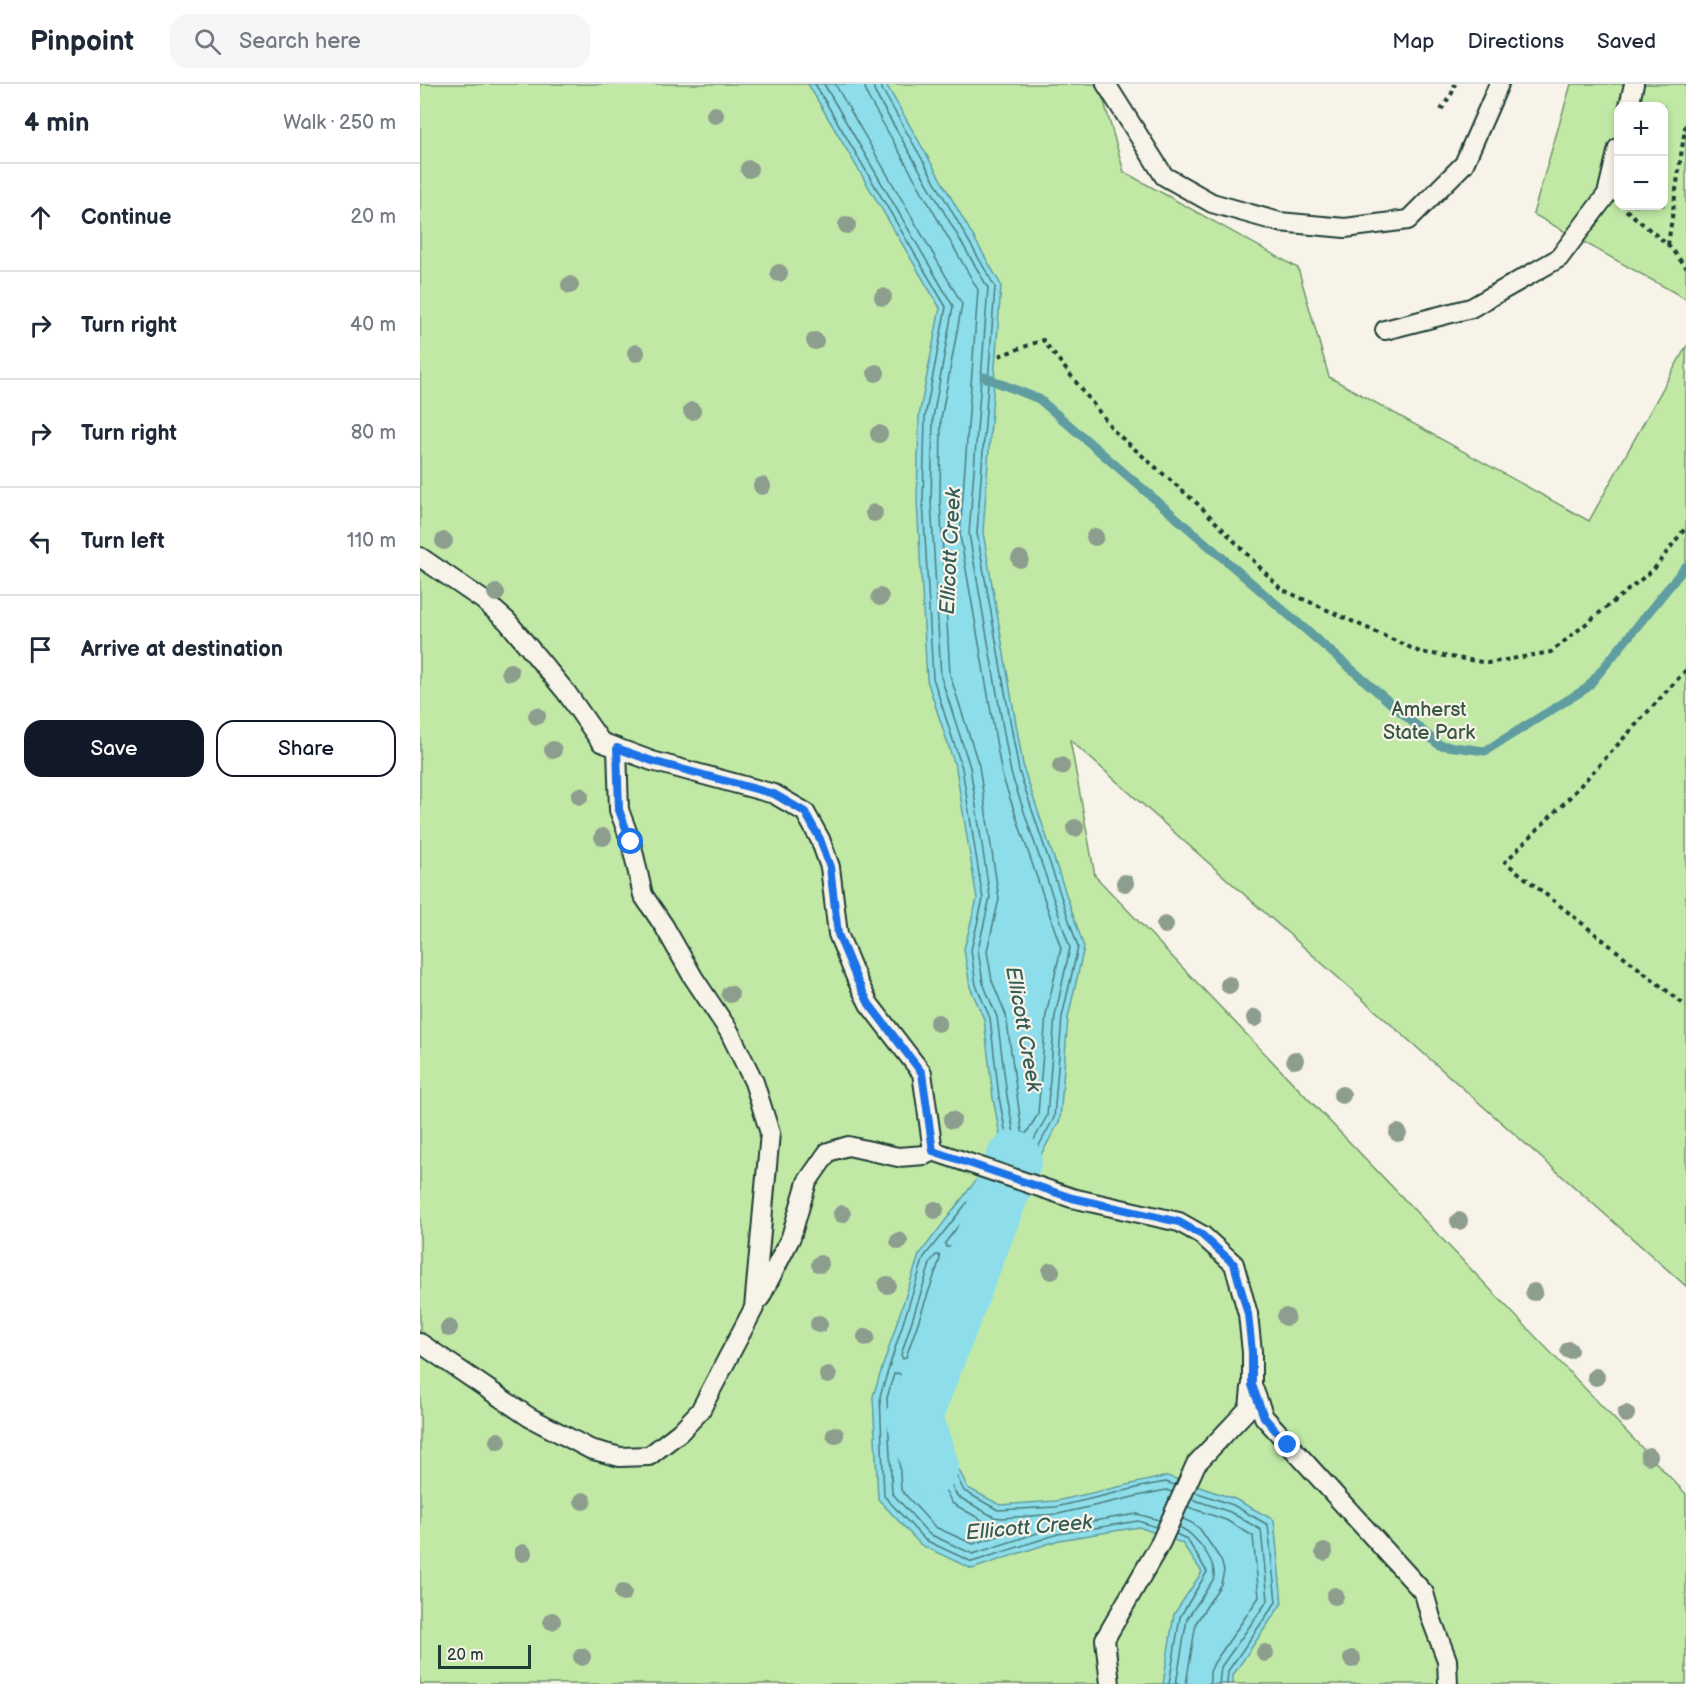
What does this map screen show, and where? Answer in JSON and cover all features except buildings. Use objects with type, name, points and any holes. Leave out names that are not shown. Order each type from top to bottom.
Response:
[{"type":"lane","points":[[1106,84],[1164,176],[1212,203],[1280,222],[1345,228],[1408,220],[1464,164],[1499,84]]},
{"type":"lane","points":[[1630,102],[1634,84]]},
{"type":"lane","points":[[1385,330],[1471,308],[1559,258],[1607,194],[1616,156]]},
{"type":"lane","points":[[420,557],[483,600],[507,621],[566,692],[601,742],[652,761],[774,794],[805,812],[820,839],[830,867],[838,934],[857,980],[869,1004],[922,1073],[933,1151]]},
{"type":"lane","points":[[617,748],[619,810],[631,842],[643,895],[693,977],[729,1030],[754,1082],[770,1133],[754,1308]]},
{"type":"lane","points":[[420,1343],[529,1417],[590,1449],[620,1457],[649,1456],[680,1432],[700,1411],[791,1237],[807,1182],[828,1152],[848,1146],[898,1156],[925,1155],[933,1151],[1072,1198],[1179,1222],[1202,1235],[1234,1264],[1248,1314],[1252,1352],[1249,1408],[1196,1464],[1161,1542],[1106,1639],[1110,1684]]},
{"type":"lane","points":[[1252,1385],[1264,1417],[1424,1593],[1447,1660],[1448,1684]]},
{"type":"path","points":[[1441,110],[1455,84]]},
{"type":"path","points":[[1668,245],[1686,121]]},
{"type":"path","points":[[1626,210],[1668,245],[1686,267]]},
{"type":"path","points":[[999,356],[1043,340],[1115,432],[1200,506],[1281,589],[1420,652],[1488,663],[1551,651],[1654,569],[1686,527]]},
{"type":"path","points":[[1686,670],[1569,798],[1505,862],[1686,1006]]},
{"type":"green space","name":"Amherst State Park","points":[[420,84],[1099,84],[1124,172],[1298,268],[1329,377],[1589,521],[1686,347],[1686,1286],[1070,740],[1095,876],[1686,1494],[1686,1684],[420,1684]]},
{"type":"green space","points":[[1571,84],[1686,84],[1686,299],[1533,214]]},
{"type":"water","points":[[808,84],[886,84],[1001,285],[983,532],[1024,770],[1084,947],[1068,1018],[1060,1120],[1014,1204],[953,1262],[913,1378],[968,1488],[1000,1505],[1056,1501],[1167,1476],[1235,1499],[1274,1520],[1282,1603],[1233,1675],[1233,1684],[1163,1684],[1174,1614],[1202,1572],[1182,1543],[1139,1527],[1059,1540],[972,1569],[921,1545],[878,1499],[873,1396],[919,1255],[1002,1146],[993,1098],[984,1019],[970,987],[964,949],[977,899],[956,769],[927,680],[917,501],[919,416],[940,308]]},
{"type":"waterway","points":[[984,377],[1039,399],[1439,745],[1485,751],[1587,688],[1686,566]]},
{"type":"waterway","name":"Ellicott Creek","points":[[931,1467],[914,1417],[1014,1159]]},
{"type":"route","points":[[631,842],[619,810],[617,748],[652,761],[774,794],[805,812],[820,839],[830,867],[838,934],[857,980],[869,1004],[922,1073],[933,1151],[1072,1198],[1179,1222],[1202,1235],[1234,1264],[1248,1314],[1252,1352],[1252,1385],[1264,1417],[1288,1445]]}]
